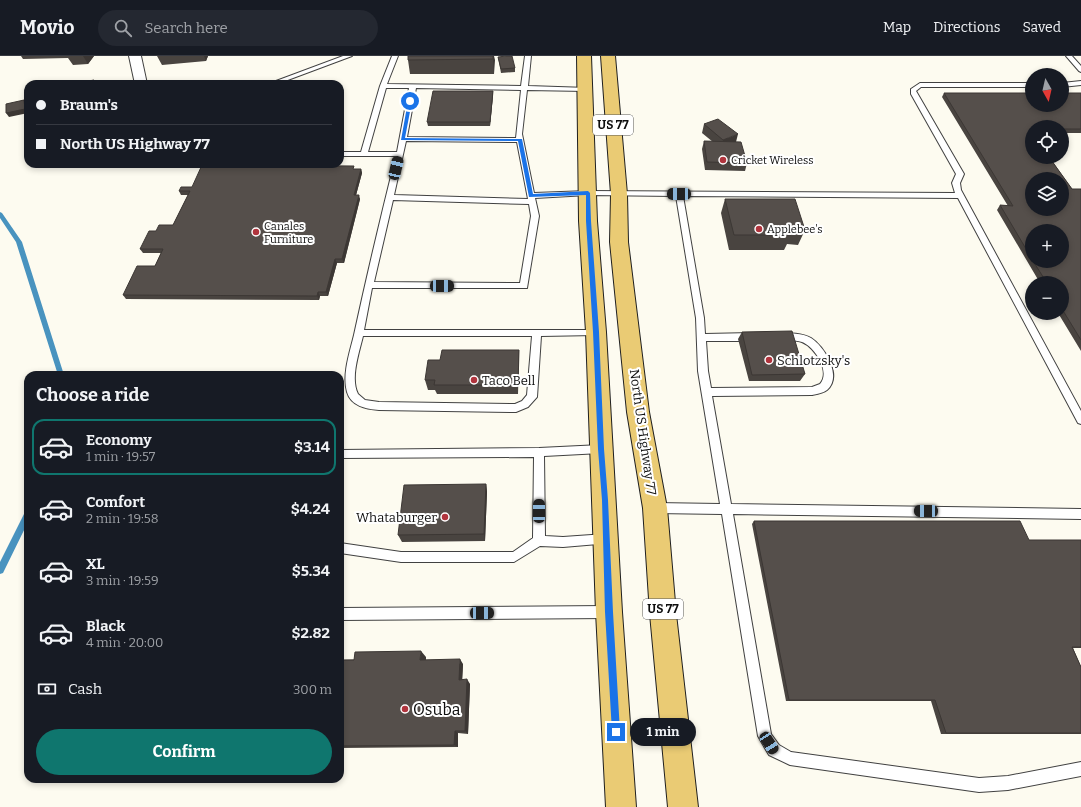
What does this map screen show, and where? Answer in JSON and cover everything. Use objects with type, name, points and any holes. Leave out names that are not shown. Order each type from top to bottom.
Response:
[{"type":"main road","name":"US 77","points":[[584,56],[588,221],[596,332],[609,612],[621,807]]},
{"type":"main road","name":"North US Highway 77","points":[[608,56],[618,194],[619,242],[638,412],[655,508],[663,614],[683,807]]},
{"type":"street","points":[[135,56],[140,80]]},
{"type":"lane","points":[[282,80],[348,56]]},
{"type":"lane","points":[[364,154],[382,86],[395,56]]},
{"type":"lane","points":[[368,285],[524,286],[535,216],[519,134],[528,56]]},
{"type":"lane","points":[[1069,56],[1081,70]]},
{"type":"lane","points":[[1069,84],[1081,83]]},
{"type":"lane","points":[[1025,85],[920,85],[913,90],[960,174],[956,184],[960,196],[1081,420]]},
{"type":"lane","points":[[382,86],[586,89]]},
{"type":"lane","points":[[413,87],[400,154],[368,285],[350,386],[354,397],[364,404],[379,406],[516,408],[525,404],[532,398],[537,333]]},
{"type":"lane","points":[[402,139],[520,140]]},
{"type":"lane","points":[[344,154],[400,154]]},
{"type":"lane","points":[[390,197],[532,199],[588,193],[960,196]]},
{"type":"lane","points":[[679,194],[700,318],[703,371],[764,736],[774,750],[790,758],[979,785],[1008,783],[1081,769]]},
{"type":"lane","points":[[359,333],[596,332]]},
{"type":"lane","points":[[701,338],[799,337],[814,346],[822,354],[828,375],[826,384],[822,388],[812,391],[707,392]]},
{"type":"lane","points":[[344,454],[539,452],[601,449]]},
{"type":"lane","points":[[539,452],[539,541]]},
{"type":"lane","points":[[655,508],[1081,514]]},
{"type":"lane","points":[[344,549],[401,557],[514,557],[539,541],[563,542],[606,539]]},
{"type":"lane","points":[[344,614],[609,612]]},
{"type":"building","points":[[408,56],[493,56],[493,59],[408,60]]},
{"type":"building","points":[[512,56],[515,68],[501,69],[498,57]]},
{"type":"building","points":[[433,91],[493,91],[490,122],[427,122]]},
{"type":"building","points":[[944,93],[1025,93],[1025,112],[1069,112],[1069,93],[1081,93],[1081,129],[1069,129],[1069,120],[1025,120],[1025,164],[1054,164],[1060,172],[1025,172],[1025,216],[1069,216],[1069,185],[1072,189],[1081,189],[1081,340],[1069,320],[1069,276],[1043,276],[1037,268],[1069,268],[1069,224],[1025,224],[1025,247],[1000,205],[1013,206]]},
{"type":"building","points":[[24,100],[24,109],[6,113],[6,104]]},
{"type":"building","points":[[718,119],[738,134],[723,140],[704,124]]},
{"type":"building","points":[[704,141],[741,142],[747,163],[707,162]]},
{"type":"building","name":"Canales Furniture","points":[[344,166],[354,166],[353,169],[361,169],[354,195],[359,195],[342,259],[335,259],[326,292],[318,292],[317,296],[123,295],[137,266],[155,266],[163,249],[140,249],[149,231],[156,231],[159,225],[173,225],[190,191],[179,191],[181,187],[192,187],[201,168],[344,168]]},
{"type":"building","points":[[725,199],[795,199],[805,230],[789,230],[791,235],[734,235]]},
{"type":"building","name":"Schlotzsky's","points":[[792,331],[805,374],[752,375],[742,332]]},
{"type":"building","name":"Taco Bell","points":[[442,350],[519,350],[518,385],[434,385],[435,380],[425,380],[428,360],[440,360]]},
{"type":"building","name":"Whataburger","points":[[486,484],[484,534],[398,535],[404,485]]},
{"type":"building","points":[[754,521],[1020,521],[1029,540],[1081,540],[1081,647],[1072,647],[1081,667],[1081,733],[946,733],[935,700],[789,700]]},
{"type":"building","name":"Osuba","points":[[421,651],[420,660],[460,659],[459,680],[467,679],[465,731],[455,731],[454,745],[344,746],[344,660],[354,660],[355,652]]},
{"type":"waterway","points":[[0,214],[19,242],[60,371]]},
{"type":"waterway","points":[[0,570],[24,522]]},
{"type":"place","name":"Cricket Wireless","points":[[723,160]]},
{"type":"place","name":"Applebee's","points":[[759,229]]},
{"type":"place","name":"Canales Furniture","points":[[256,232]]},
{"type":"place","name":"Schlotzsky's","points":[[769,360]]},
{"type":"place","name":"Taco Bell","points":[[474,380]]},
{"type":"place","name":"Whataburger","points":[[445,517]]},
{"type":"place","name":"Osuba","points":[[405,709]]},
{"type":"route","points":[[410,101],[402,139],[520,140],[531,196],[588,193],[588,221],[596,332],[616,732]]}]
